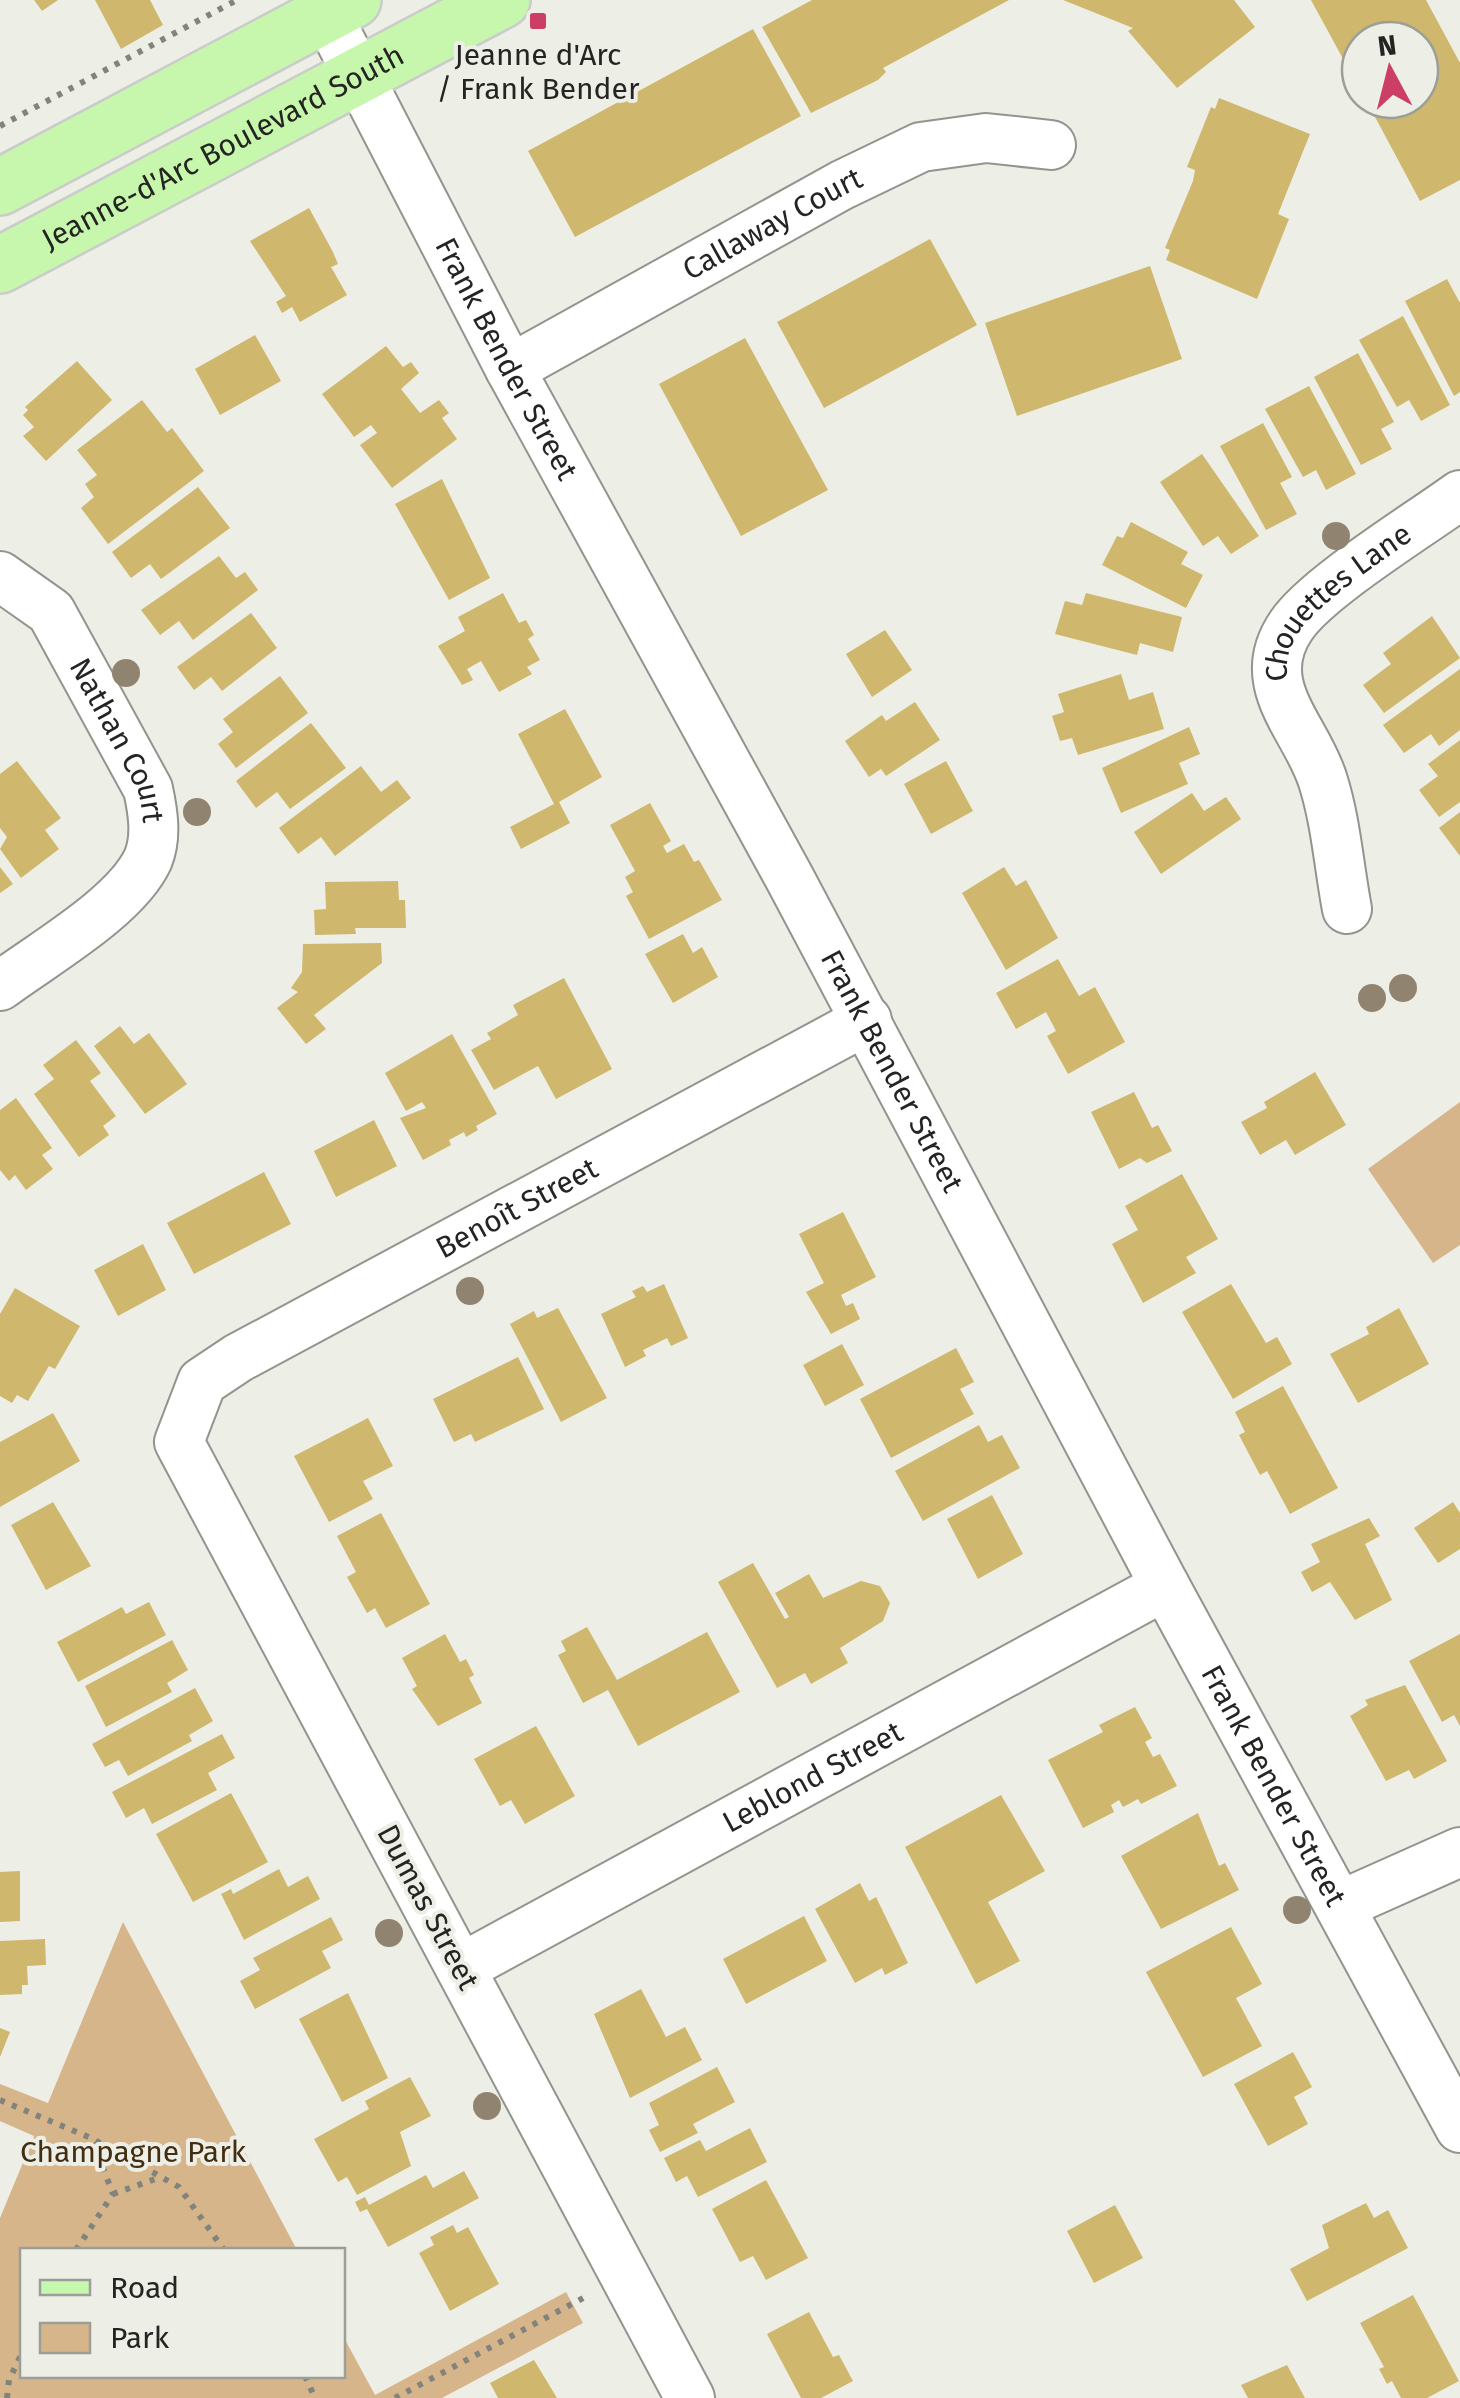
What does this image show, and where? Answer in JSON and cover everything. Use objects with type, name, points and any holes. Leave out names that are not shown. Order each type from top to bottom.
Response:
[{"type":"main road","name":"Jeanne-d'Arc Boulevard South","points":[[0,265],[502,0]]},
{"type":"main road","points":[[0,187],[339,6]]},
{"type":"street","name":"Frank Bender Street","points":[[339,6],[359,76],[510,369],[866,1020],[1166,1586],[1460,2128]]},
{"type":"street","name":"Callaway Court","points":[[510,369],[842,184],[922,147],[986,138],[1051,145]]},
{"type":"street","name":"Chouettes Lane","points":[[1347,909],[1323,779],[1280,698],[1277,660],[1290,627],[1313,602],[1460,495]]},
{"type":"street","name":"Nathan Court","points":[[0,576],[51,612],[148,790],[154,821],[149,856],[132,887],[0,986]]},
{"type":"street","name":"Benoît Street","points":[[186,1415],[202,1382],[238,1358],[866,1020]]},
{"type":"street","name":"Dumas Street","points":[[186,1415],[179,1442],[690,2398]]},
{"type":"street","name":"Leblond Street","points":[[461,1968],[1166,1586]]},
{"type":"street","points":[[1342,1905],[1460,1852]]},
{"type":"path","points":[[0,126],[238,0]]},
{"type":"path","points":[[0,2100],[91,2138],[179,2188],[223,2248]]},
{"type":"path","points":[[91,2138],[113,2194]]},
{"type":"path","points":[[77,2248],[113,2194],[161,2178]]},
{"type":"path","points":[[395,2398],[624,2276]]},
{"type":"path","points":[[7,2398],[9,2380],[20,2358]]},
{"type":"green space","points":[[1460,1102],[1460,1245],[1433,1263],[1368,1169]]},
{"type":"green space","name":"Champagne Park","points":[[123,1922],[296,2248],[20,2248],[20,2378],[345,2378],[345,2340],[375,2395],[566,2292],[583,2323],[442,2398],[0,2398],[0,2218],[34,2136],[0,2121],[0,2084],[48,2103]]},
{"type":"building","points":[[34,0],[58,0],[42,11]]},
{"type":"building","points":[[95,0],[150,0],[163,25],[121,49]]},
{"type":"building","points":[[812,0],[1009,0],[883,68],[886,72],[878,80],[811,113],[762,27]]},
{"type":"building","points":[[1063,0],[1234,0],[1255,27],[1177,88],[1128,31],[1133,28]]},
{"type":"building","points":[[1311,0],[1426,0],[1437,20],[1340,20],[1340,53]]},
{"type":"building","points":[[1440,26],[1460,63],[1460,180],[1420,201],[1377,120],[1440,120]]},
{"type":"building","points":[[753,29],[801,116],[575,237],[528,151]]},
{"type":"building","points":[[1219,98],[1310,134],[1278,214],[1289,219],[1257,299],[1166,260],[1170,250],[1165,248],[1193,181],[1195,170],[1187,167],[1211,107],[1215,109]]},
{"type":"building","points":[[309,208],[333,252],[338,264],[331,267],[347,295],[300,322],[292,307],[282,313],[276,302],[286,296],[250,241]]},
{"type":"building","points":[[930,239],[977,325],[824,408],[777,322]]},
{"type":"building","points":[[1150,266],[1182,359],[1017,416],[985,323]]},
{"type":"building","points":[[1447,279],[1460,303],[1460,392],[1454,396],[1405,301]]},
{"type":"building","points":[[1403,316],[1450,405],[1421,421],[1409,400],[1397,407],[1359,340]]},
{"type":"building","points":[[255,335],[281,381],[220,415],[195,369]]},
{"type":"building","points":[[745,338],[828,490],[741,536],[659,384]]},
{"type":"building","points":[[386,346],[403,367],[411,362],[419,373],[401,389],[420,413],[439,400],[449,413],[442,418],[457,439],[392,488],[360,445],[377,433],[371,425],[354,437],[322,394]]},
{"type":"building","points":[[1358,353],[1394,422],[1381,429],[1392,449],[1361,465],[1314,377]]},
{"type":"building","points":[[77,361],[112,400],[46,461],[23,436],[34,427],[23,415],[28,410],[25,407]]},
{"type":"building","points":[[1309,386],[1356,474],[1326,490],[1316,470],[1303,477],[1265,409]]},
{"type":"building","points":[[142,400],[167,432],[172,428],[204,471],[108,544],[81,508],[94,497],[85,484],[97,475],[77,450]]},
{"type":"building","points":[[1263,423],[1292,477],[1280,483],[1297,514],[1266,530],[1220,446]]},
{"type":"building","points":[[1202,454],[1259,536],[1231,554],[1218,536],[1203,546],[1160,482]]},
{"type":"building","points":[[442,479],[490,578],[449,600],[395,504]]},
{"type":"building","points":[[198,487],[230,528],[161,579],[150,564],[131,578],[112,552]]},
{"type":"building","points":[[1131,522],[1188,552],[1181,564],[1203,575],[1186,608],[1102,565],[1117,536],[1123,538]]},
{"type":"building","points":[[219,556],[236,578],[245,572],[258,590],[193,640],[179,621],[160,635],[141,610]]},
{"type":"building","points":[[503,593],[519,623],[526,620],[534,635],[528,639],[540,660],[527,667],[532,674],[499,692],[481,661],[467,669],[473,680],[462,685],[438,646],[465,631],[458,617]]},
{"type":"building","points":[[1086,593],[1182,617],[1173,652],[1140,643],[1137,655],[1055,634],[1065,601],[1082,605]]},
{"type":"building","points":[[251,613],[277,648],[222,691],[211,677],[194,690],[177,667]]},
{"type":"building","points":[[1432,616],[1460,658],[1384,713],[1363,685],[1391,664],[1383,653]]},
{"type":"building","points":[[885,630],[912,670],[872,697],[846,654]]},
{"type":"building","points":[[1460,669],[1460,730],[1439,746],[1431,734],[1404,753],[1383,725]]},
{"type":"building","points":[[1121,674],[1129,700],[1153,692],[1164,729],[1078,755],[1072,738],[1060,741],[1052,716],[1064,712],[1058,694]]},
{"type":"building","points":[[280,676],[308,713],[236,768],[218,744],[233,732],[223,719]]},
{"type":"building","points":[[915,702],[940,740],[886,776],[881,769],[869,777],[845,741],[882,715],[886,721]]},
{"type":"building","points":[[565,709],[602,777],[559,802],[570,823],[521,849],[510,827],[554,804],[518,734]]},
{"type":"building","points":[[311,723],[346,768],[290,809],[277,792],[256,808],[236,781]]},
{"type":"building","points":[[1189,727],[1200,754],[1179,763],[1188,784],[1121,813],[1102,768]]},
{"type":"building","points":[[1460,740],[1460,802],[1439,817],[1419,790],[1438,776],[1428,764]]},
{"type":"building","points":[[17,761],[61,818],[45,830],[59,849],[21,878],[0,849],[7,837],[0,828],[0,774]]},
{"type":"building","points":[[946,761],[973,811],[931,834],[904,784]]},
{"type":"building","points":[[361,766],[381,792],[397,780],[411,798],[335,856],[321,837],[298,854],[279,828]]},
{"type":"building","points":[[1192,793],[1204,811],[1226,797],[1241,819],[1161,874],[1134,832]]},
{"type":"building","points":[[650,803],[671,841],[663,846],[667,853],[684,844],[694,862],[699,860],[722,900],[649,939],[626,896],[633,892],[625,877],[635,871],[610,825]]},
{"type":"building","points":[[1460,812],[1460,856],[1439,828]]},
{"type":"building","points":[[0,867],[13,884],[0,893]]},
{"type":"building","points":[[1004,867],[1016,886],[1026,880],[1058,938],[1006,970],[962,893]]},
{"type":"building","points":[[398,881],[399,900],[405,900],[406,928],[355,928],[356,934],[315,935],[314,910],[326,909],[325,882]]},
{"type":"building","points":[[683,934],[693,953],[702,947],[718,977],[673,1003],[645,954]]},
{"type":"building","points":[[381,943],[382,963],[314,1015],[326,1029],[306,1044],[277,1008],[298,992],[291,988],[302,972],[303,944]]},
{"type":"building","points":[[1058,959],[1079,996],[1095,987],[1125,1042],[1068,1074],[1047,1036],[1056,1031],[1046,1012],[1016,1029],[996,993]]},
{"type":"building","points":[[564,978],[612,1069],[556,1099],[538,1066],[494,1090],[471,1050],[491,1039],[487,1033],[518,1015],[513,1005]]},
{"type":"building","points":[[120,1026],[134,1044],[149,1033],[187,1084],[145,1114],[94,1046]]},
{"type":"building","points":[[452,1034],[497,1114],[476,1126],[478,1130],[449,1140],[451,1145],[423,1160],[400,1118],[426,1108],[422,1102],[406,1111],[385,1073]]},
{"type":"building","points":[[76,1040],[101,1073],[90,1081],[116,1116],[103,1126],[109,1135],[79,1157],[34,1094],[54,1079],[43,1065]]},
{"type":"building","points":[[1315,1072],[1346,1125],[1295,1155],[1286,1140],[1260,1155],[1241,1122],[1267,1108],[1264,1102]]},
{"type":"building","points":[[1134,1092],[1152,1128],[1158,1125],[1172,1151],[1147,1163],[1140,1158],[1119,1169],[1091,1112]]},
{"type":"building","points":[[16,1098],[52,1148],[42,1155],[53,1169],[26,1190],[15,1175],[9,1181],[0,1170],[0,1110]]},
{"type":"building","points":[[374,1120],[397,1166],[336,1197],[314,1151]]},
{"type":"building","points":[[264,1172],[291,1224],[194,1274],[167,1223]]},
{"type":"building","points":[[1182,1174],[1218,1239],[1186,1257],[1196,1273],[1143,1303],[1112,1244],[1138,1230],[1125,1206]]},
{"type":"building","points":[[843,1212],[876,1277],[841,1295],[846,1306],[853,1303],[860,1319],[831,1334],[806,1292],[824,1283],[799,1234]]},
{"type":"building","points":[[143,1244],[166,1290],[118,1316],[94,1270]]},
{"type":"building","points":[[664,1284],[688,1338],[671,1346],[667,1338],[643,1350],[646,1356],[625,1367],[601,1314],[636,1297],[632,1291],[643,1286],[647,1292]]},
{"type":"building","points":[[1231,1284],[1266,1343],[1277,1337],[1292,1364],[1233,1399],[1182,1312]]},
{"type":"building","points":[[15,1288],[80,1326],[55,1369],[49,1366],[28,1401],[17,1395],[12,1403],[0,1396],[0,1314]]},
{"type":"building","points":[[558,1308],[607,1398],[561,1422],[510,1324],[534,1311],[537,1318]]},
{"type":"building","points":[[1399,1308],[1429,1364],[1358,1403],[1330,1354],[1369,1334],[1366,1327]]},
{"type":"building","points":[[842,1344],[864,1385],[825,1406],[803,1365]]},
{"type":"building","points":[[956,1348],[974,1382],[960,1389],[974,1414],[891,1458],[860,1399]]},
{"type":"building","points":[[518,1357],[544,1409],[475,1442],[471,1434],[454,1442],[433,1399]]},
{"type":"building","points":[[1283,1386],[1338,1488],[1290,1514],[1267,1471],[1260,1475],[1239,1435],[1245,1432],[1235,1412]]},
{"type":"building","points":[[53,1413],[80,1461],[0,1507],[0,1442]]},
{"type":"building","points":[[368,1418],[393,1466],[363,1481],[373,1499],[329,1522],[294,1456]]},
{"type":"building","points":[[979,1425],[988,1442],[1002,1435],[1020,1468],[923,1521],[895,1471]]},
{"type":"building","points":[[992,1495],[1023,1554],[978,1579],[947,1519]]},
{"type":"building","points":[[53,1502],[91,1566],[46,1590],[11,1525]]},
{"type":"building","points":[[1453,1502],[1460,1513],[1460,1549],[1438,1563],[1414,1528]]},
{"type":"building","points":[[381,1513],[430,1604],[386,1628],[375,1608],[367,1613],[347,1577],[356,1572],[337,1536]]},
{"type":"building","points":[[1369,1518],[1380,1536],[1365,1544],[1392,1600],[1355,1620],[1330,1582],[1312,1592],[1301,1572],[1320,1562],[1311,1544]]},
{"type":"building","points":[[753,1563],[785,1619],[789,1617],[775,1593],[809,1574],[823,1598],[861,1581],[880,1586],[890,1603],[883,1621],[840,1648],[848,1663],[811,1684],[805,1673],[777,1688],[718,1582]]},
{"type":"building","points":[[149,1602],[166,1635],[78,1682],[57,1642],[122,1607],[126,1614]]},
{"type":"building","points":[[587,1627],[617,1680],[707,1632],[740,1692],[638,1746],[608,1690],[583,1703],[558,1655],[566,1651],[561,1641]]},
{"type":"building","points":[[445,1634],[460,1662],[466,1659],[474,1675],[469,1678],[482,1703],[438,1726],[412,1689],[417,1686],[402,1658]]},
{"type":"building","points":[[1460,1634],[1460,1726],[1454,1715],[1442,1722],[1409,1661]]},
{"type":"building","points":[[172,1640],[188,1670],[167,1683],[172,1692],[106,1727],[85,1686]]},
{"type":"building","points":[[1405,1685],[1447,1761],[1414,1779],[1409,1770],[1386,1781],[1350,1716],[1368,1705],[1365,1700]]},
{"type":"building","points":[[195,1688],[213,1721],[189,1735],[192,1741],[128,1776],[119,1760],[105,1767],[92,1744]]},
{"type":"building","points":[[1135,1707],[1152,1738],[1145,1742],[1153,1757],[1160,1754],[1177,1786],[1141,1804],[1138,1799],[1123,1807],[1119,1800],[1111,1805],[1114,1812],[1083,1828],[1048,1760],[1103,1732],[1099,1725]]},
{"type":"building","points":[[536,1726],[575,1796],[525,1824],[511,1800],[500,1806],[474,1759]]},
{"type":"building","points":[[222,1734],[235,1758],[208,1773],[217,1790],[152,1824],[144,1808],[126,1818],[112,1792]]},
{"type":"building","points":[[231,1793],[268,1862],[193,1902],[156,1834]]},
{"type":"building","points":[[1001,1795],[1045,1871],[988,1902],[1020,1961],[976,1984],[905,1847]]},
{"type":"building","points":[[1198,1813],[1219,1866],[1225,1863],[1239,1890],[1161,1929],[1121,1856]]},
{"type":"building","points":[[279,1869],[288,1887],[308,1876],[320,1899],[244,1940],[221,1894],[231,1889],[233,1894]]},
{"type":"building","points":[[20,1871],[20,1921],[0,1922],[0,1872]]},
{"type":"building","points":[[860,1883],[869,1901],[876,1897],[908,1963],[885,1975],[882,1968],[855,1983],[815,1909]]},
{"type":"building","points":[[804,1916],[827,1961],[746,2004],[723,1959]]},
{"type":"building","points":[[331,1917],[343,1940],[322,1951],[331,1968],[255,2009],[240,1981],[260,1970],[253,1958]]},
{"type":"building","points":[[1231,1927],[1262,1984],[1236,1998],[1262,2046],[1203,2077],[1146,1972]]},
{"type":"building","points":[[45,1939],[46,1965],[27,1966],[28,1985],[22,1985],[22,1994],[0,1995],[0,1941]]},
{"type":"building","points":[[641,1989],[666,2037],[685,2027],[702,2060],[630,2098],[594,2014]]},
{"type":"building","points":[[348,1993],[388,2078],[342,2102],[299,2019]]},
{"type":"building","points":[[0,2028],[10,2032],[0,2057]]},
{"type":"building","points":[[1293,2052],[1312,2087],[1294,2097],[1308,2124],[1268,2146],[1234,2084]]},
{"type":"building","points":[[717,2067],[735,2102],[693,2124],[698,2133],[660,2152],[649,2130],[659,2125],[649,2103]]},
{"type":"building","points":[[410,2077],[431,2116],[400,2132],[411,2166],[357,2195],[347,2177],[338,2182],[314,2139],[369,2109],[365,2101]]},
{"type":"building","points":[[750,2128],[767,2162],[698,2197],[687,2176],[676,2182],[664,2158],[700,2140],[706,2151]]},
{"type":"building","points":[[464,2171],[479,2198],[388,2247],[367,2209],[360,2212],[355,2202],[365,2197],[369,2205],[426,2175],[433,2188]]},
{"type":"building","points":[[766,2180],[808,2258],[766,2280],[753,2256],[740,2262],[712,2209]]},
{"type":"building","points":[[1366,2203],[1374,2218],[1388,2210],[1408,2248],[1307,2301],[1290,2269],[1329,2248],[1322,2225]]},
{"type":"building","points":[[1115,2205],[1143,2258],[1094,2283],[1067,2231]]},
{"type":"building","points":[[453,2225],[457,2233],[468,2227],[499,2284],[450,2311],[419,2253],[434,2245],[430,2237]]},
{"type":"building","points":[[1413,2295],[1459,2381],[1427,2398],[1401,2398],[1392,2381],[1387,2384],[1379,2369],[1384,2367],[1360,2323]]},
{"type":"building","points":[[809,2312],[833,2357],[839,2355],[853,2381],[821,2398],[801,2398],[767,2334]]},
{"type":"building","points":[[534,2360],[557,2398],[498,2398],[490,2383]]},
{"type":"building","points":[[1287,2365],[1305,2398],[1248,2398],[1241,2385]]},
{"type":"place","name":"Jeanne d'Arc / Frank Bender","points":[[538,21]]}]
